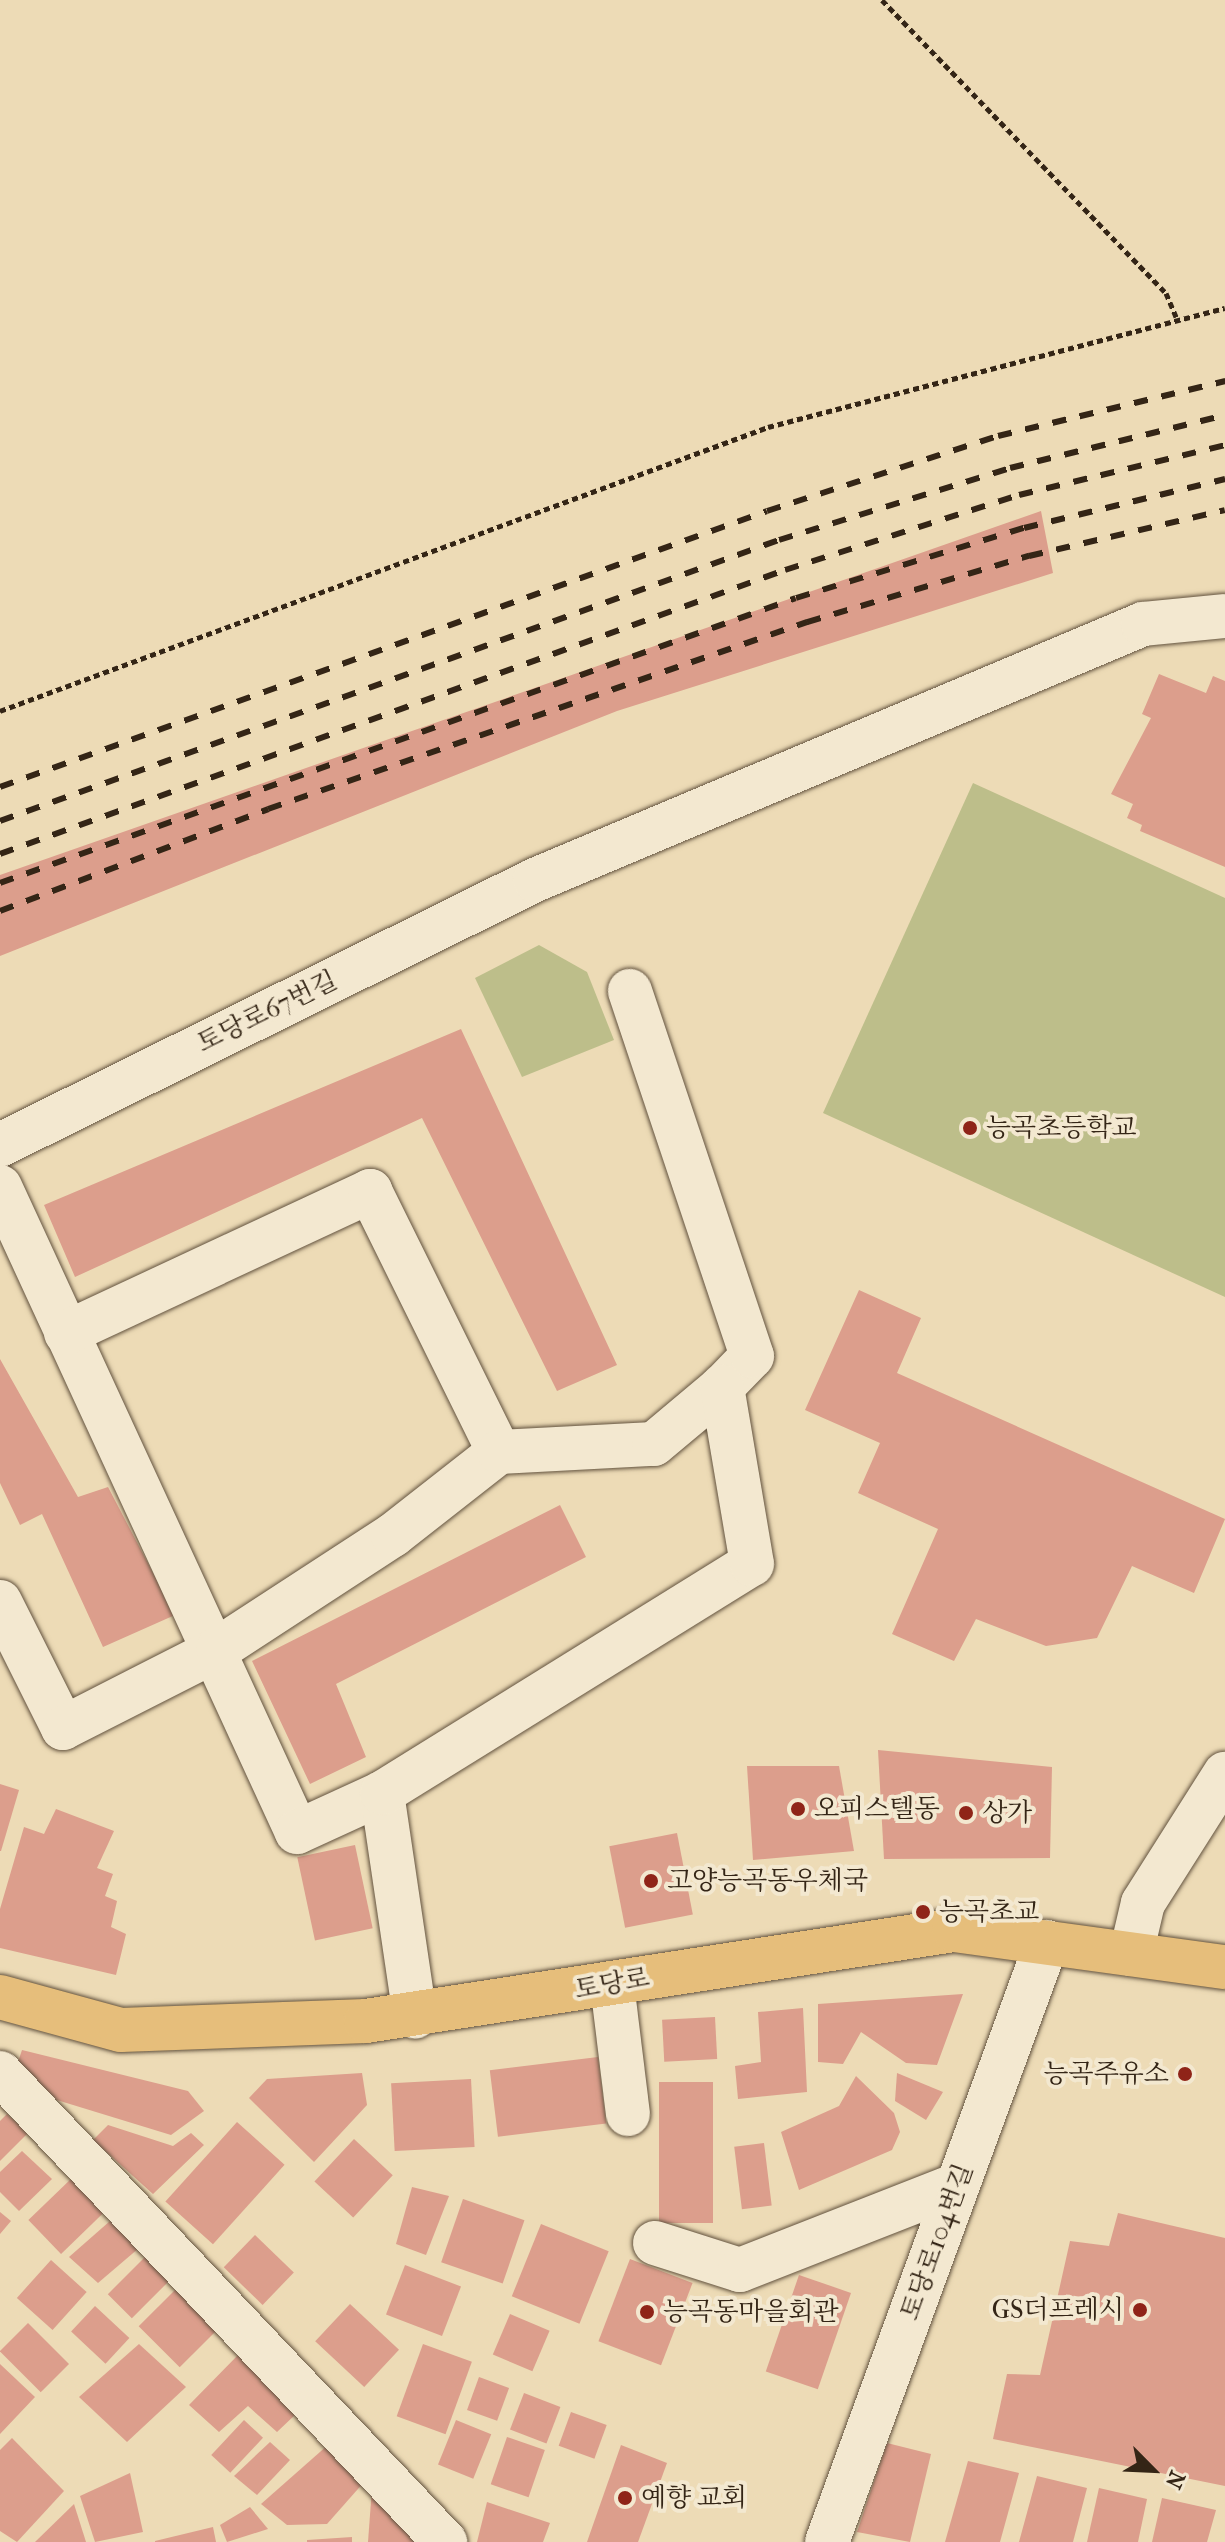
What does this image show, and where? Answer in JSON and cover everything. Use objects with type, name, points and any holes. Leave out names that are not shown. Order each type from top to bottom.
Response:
[{"type":"main road","name":"토당로","points":[[0,1997],[121,2030],[415,2017],[954,1930],[1225,1967]]},
{"type":"street","name":"토당로67번길","points":[[0,1145],[535,880],[1143,624],[1225,616]]},
{"type":"street","points":[[0,1602],[63,1728],[218,1649],[393,1535],[499,1452],[654,1444],[722,1387],[752,1356],[630,991]]},
{"type":"street","points":[[0,1187],[66,1333],[218,1649],[297,1832],[382,1793],[752,1564],[722,1387]]},
{"type":"street","points":[[66,1333],[370,1191],[499,1452]]},
{"type":"street","points":[[1131,1954],[1143,1903],[1225,1774]]},
{"type":"street","points":[[382,1793],[415,2017]]},
{"type":"street","name":"토당로104번길","points":[[827,2542],[1047,1942]]},
{"type":"street","points":[[612,1984],[628,2114]]},
{"type":"street","points":[[0,2073],[445,2542]]},
{"type":"street","points":[[655,2243],[740,2270],[957,2185]]},
{"type":"path","points":[[882,0],[1166,293],[1176,317]]},
{"type":"path","points":[[0,711],[768,427],[1176,317],[1225,308]]},
{"type":"green space","points":[[973,783],[1225,898],[1225,1297],[823,1113]]},
{"type":"green space","points":[[539,945],[587,972],[614,1040],[522,1077],[475,978]]},
{"type":"building","points":[[1041,511],[1053,573],[617,711],[0,956],[0,875]]},
{"type":"building","points":[[1159,674],[1206,693],[1213,676],[1225,681],[1225,867],[1140,831],[1142,825],[1127,818],[1133,804],[1111,794],[1151,718],[1142,714]]},
{"type":"building","points":[[461,1029],[617,1365],[557,1391],[422,1118],[75,1277],[44,1205]]},
{"type":"building","points":[[859,1290],[921,1318],[897,1373],[1225,1519],[1194,1593],[1132,1566],[1097,1638],[1046,1646],[976,1619],[954,1661],[892,1634],[938,1529],[858,1493],[880,1443],[805,1410]]},
{"type":"building","points":[[0,1359],[78,1497],[108,1487],[175,1615],[103,1647],[42,1514],[20,1525],[0,1483]]},
{"type":"building","points":[[560,1505],[586,1557],[336,1684],[366,1757],[310,1784],[252,1661]]},
{"type":"building","name":"상가","points":[[878,1750],[1052,1767],[1050,1858],[884,1859]]},
{"type":"building","name":"오피스텔동","points":[[747,1766],[839,1766],[854,1851],[753,1860]]},
{"type":"building","points":[[0,1784],[19,1790],[1,1851],[0,1851]]},
{"type":"building","points":[[56,1809],[114,1831],[97,1868],[113,1874],[105,1896],[117,1901],[111,1927],[126,1934],[116,1975],[0,1948],[0,1909],[24,1827],[44,1834]]},
{"type":"building","name":"고양능곡동우체국","points":[[677,1833],[693,1914],[625,1928],[609,1846]]},
{"type":"building","points":[[355,1845],[373,1928],[315,1940],[297,1857]]},
{"type":"building","points":[[963,1994],[937,2065],[906,2063],[861,2032],[843,2064],[818,2062],[818,2004]]},
{"type":"building","points":[[803,2008],[807,2092],[738,2099],[735,2066],[761,2062],[758,2012]]},
{"type":"building","points":[[715,2017],[717,2059],[664,2062],[662,2020]]},
{"type":"building","points":[[22,2050],[188,2091],[204,2111],[171,2135],[47,2097],[17,2065]]},
{"type":"building","points":[[598,2057],[606,2124],[498,2137],[490,2070]]},
{"type":"building","points":[[362,2073],[367,2105],[314,2162],[249,2098],[267,2079]]},
{"type":"building","points":[[897,2073],[943,2092],[926,2120],[895,2101]]},
{"type":"building","points":[[856,2076],[894,2113],[900,2132],[892,2150],[799,2190],[781,2132],[839,2106]]},
{"type":"building","points":[[471,2079],[475,2147],[395,2151],[391,2083]]},
{"type":"building","points":[[659,2082],[713,2082],[713,2223],[659,2223]]},
{"type":"building","points":[[7,2114],[28,2133],[0,2161],[0,2121]]},
{"type":"building","points":[[237,2122],[285,2165],[213,2244],[165,2202]]},
{"type":"building","points":[[108,2125],[173,2146],[191,2133],[204,2145],[153,2194],[93,2140]]},
{"type":"building","points":[[354,2139],[393,2175],[353,2218],[314,2181]]},
{"type":"building","points":[[764,2143],[772,2206],[742,2209],[734,2147]]},
{"type":"building","points":[[22,2151],[52,2179],[19,2211],[0,2192],[0,2172]]},
{"type":"building","points":[[73,2177],[106,2211],[61,2254],[28,2220]]},
{"type":"building","points":[[412,2187],[449,2196],[426,2255],[396,2244]]},
{"type":"building","points":[[463,2199],[524,2220],[503,2284],[441,2262]]},
{"type":"building","points":[[0,2212],[11,2221],[0,2234]]},
{"type":"building","name":"GS더프레시","points":[[1118,2213],[1225,2238],[1225,2486],[993,2439],[1007,2374],[1040,2375],[1070,2241],[1109,2246]]},
{"type":"building","points":[[110,2221],[139,2248],[98,2283],[69,2257]]},
{"type":"building","points":[[541,2224],[609,2251],[579,2324],[512,2296]]},
{"type":"building","points":[[255,2235],[294,2273],[263,2305],[224,2267]]},
{"type":"building","points":[[146,2256],[170,2280],[132,2318],[108,2294]]},
{"type":"building","name":"능곡동마을회관","points":[[630,2259],[693,2283],[661,2365],[598,2341]]},
{"type":"building","points":[[51,2260],[87,2292],[53,2330],[17,2298]]},
{"type":"building","points":[[405,2265],[461,2287],[442,2336],[386,2314]]},
{"type":"building","points":[[799,2275],[851,2293],[818,2389],[766,2371]]},
{"type":"building","points":[[179,2286],[220,2327],[180,2367],[139,2326]]},
{"type":"building","points":[[350,2304],[399,2350],[364,2387],[315,2341]]},
{"type":"building","points":[[95,2306],[129,2338],[106,2364],[71,2332]]},
{"type":"building","points":[[510,2314],[550,2331],[532,2371],[493,2355]]},
{"type":"building","points":[[28,2323],[69,2364],[41,2392],[0,2352]]},
{"type":"building","points":[[139,2344],[186,2387],[127,2442],[79,2397]]},
{"type":"building","points":[[423,2344],[472,2362],[446,2434],[397,2416]]},
{"type":"building","points":[[238,2355],[297,2413],[277,2432],[248,2406],[219,2432],[189,2405]]},
{"type":"building","points":[[0,2364],[35,2397],[0,2434]]},
{"type":"building","points":[[479,2377],[509,2388],[497,2421],[467,2410]]},
{"type":"building","points":[[524,2393],[560,2407],[546,2443],[510,2429]]},
{"type":"building","points":[[571,2412],[607,2425],[594,2459],[559,2446]]},
{"type":"building","points":[[244,2420],[263,2438],[230,2473],[211,2455]]},
{"type":"building","points":[[456,2420],[491,2434],[473,2479],[438,2465]]},
{"type":"building","points":[[507,2437],[545,2450],[529,2497],[491,2484]]},
{"type":"building","points":[[12,2438],[64,2491],[17,2542],[0,2531],[0,2450]]},
{"type":"building","points":[[270,2442],[290,2460],[257,2495],[234,2476]]},
{"type":"building","points":[[887,2443],[931,2454],[910,2542],[857,2532]]},
{"type":"building","points":[[329,2444],[365,2481],[327,2524],[287,2525],[261,2504]]},
{"type":"building","points":[[621,2445],[667,2463],[638,2542],[587,2542]]},
{"type":"building","points":[[968,2461],[1019,2473],[1000,2542],[945,2542]]},
{"type":"building","points":[[130,2473],[143,2532],[95,2542],[80,2496]]},
{"type":"building","points":[[1037,2476],[1087,2488],[1073,2542],[1019,2542]]},
{"type":"building","points":[[372,2488],[419,2542],[368,2542]]},
{"type":"building","points":[[1099,2488],[1147,2499],[1138,2542],[1087,2542]]},
{"type":"building","points":[[1162,2498],[1216,2510],[1207,2542],[1152,2542]]},
{"type":"building","points":[[487,2502],[550,2523],[543,2542],[477,2542]]},
{"type":"building","points":[[74,2504],[86,2542],[35,2542]]},
{"type":"building","points":[[250,2507],[268,2529],[227,2542],[220,2525]]},
{"type":"building","points":[[213,2527],[216,2542],[155,2542],[155,2541]]},
{"type":"building","points":[[352,2537],[352,2542],[307,2542],[307,2540]]},
{"type":"railway","points":[[0,787],[767,511],[998,436],[1225,381]]},
{"type":"railway","points":[[0,821],[779,540],[1010,468],[1225,415]]},
{"type":"railway","points":[[0,854],[785,570],[1019,495],[1225,445]]},
{"type":"railway","points":[[0,883],[796,598],[1024,528],[1225,479]]},
{"type":"railway","points":[[0,911],[268,809],[807,622],[1029,556],[1225,510]]},
{"type":"place","name":"능곡초등학교","points":[[970,1128]]},
{"type":"place","name":"오피스텔동","points":[[798,1809]]},
{"type":"place","name":"상가","points":[[966,1813]]},
{"type":"place","name":"고양능곡동우체국","points":[[651,1881]]},
{"type":"place","name":"능곡초교","points":[[923,1912]]},
{"type":"place","name":"능곡주유소","points":[[1185,2074]]},
{"type":"place","name":"GS더프레시","points":[[1140,2310]]},
{"type":"place","name":"능곡동마을회관","points":[[647,2312]]},
{"type":"place","name":"예향 교회","points":[[625,2498]]}]
